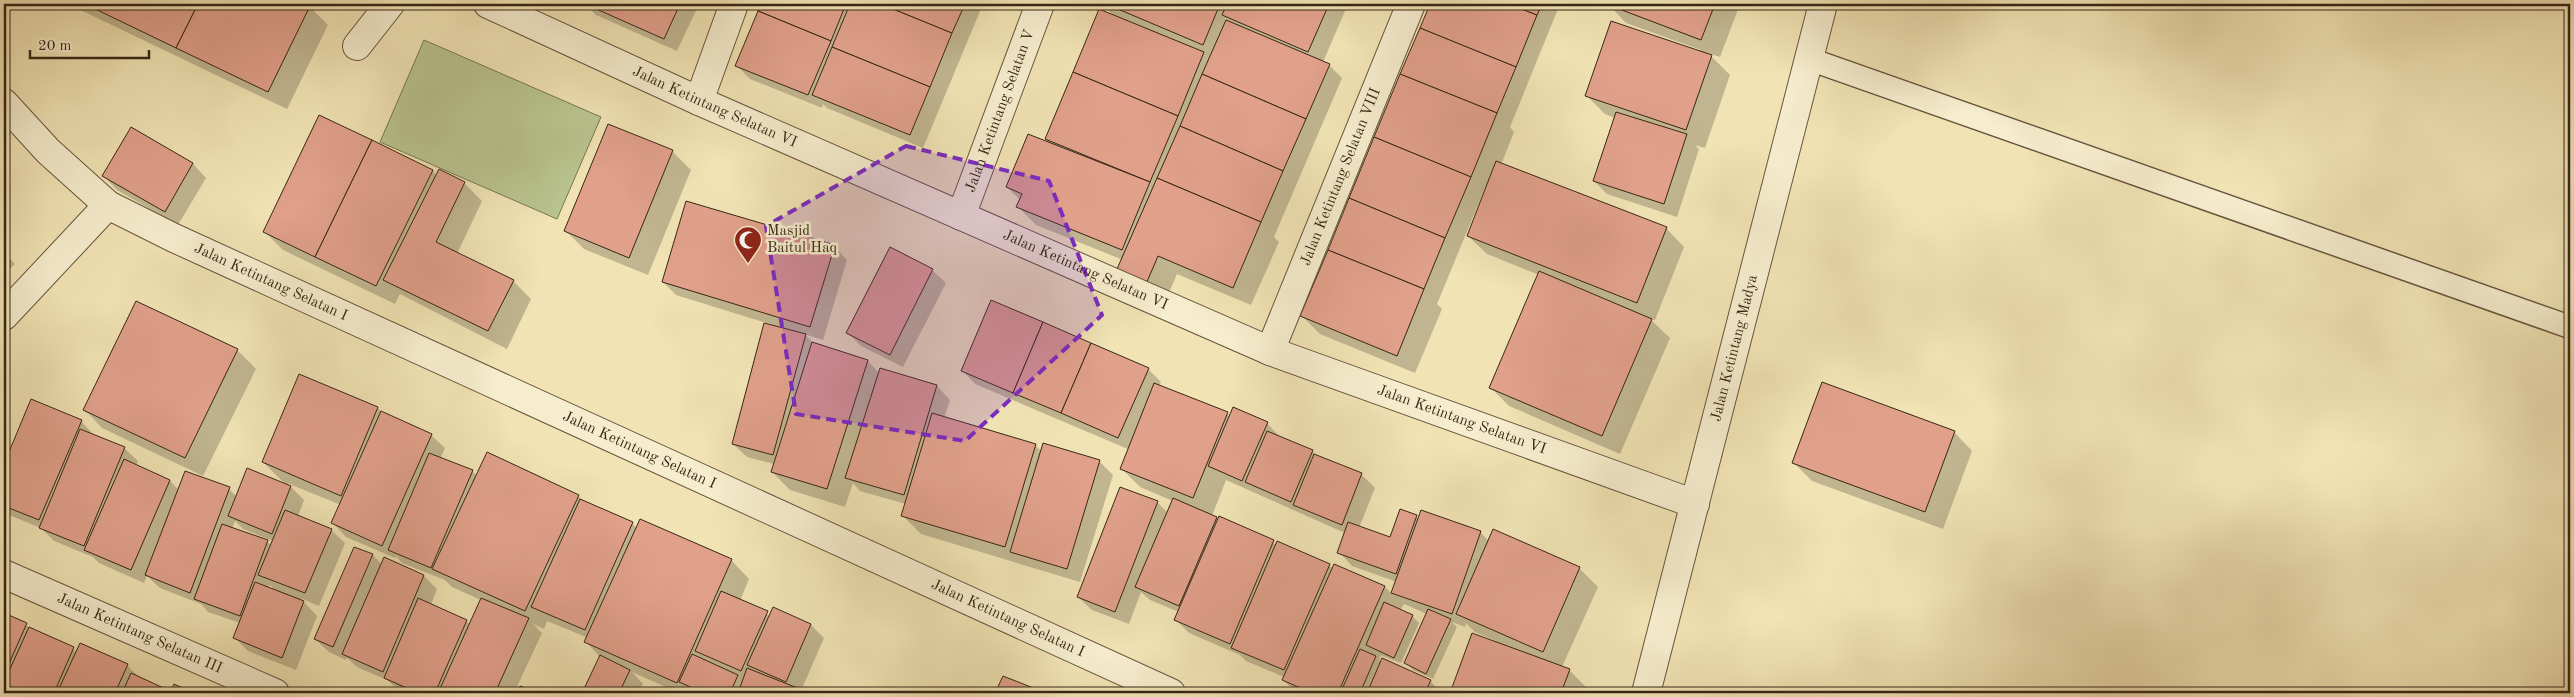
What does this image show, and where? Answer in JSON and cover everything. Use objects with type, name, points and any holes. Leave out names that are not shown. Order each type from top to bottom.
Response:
[{"type":"street","points":[[357,46],[390,4]]},
{"type":"street","name":"Jalan Ketintang Selatan VI","points":[[488,4],[698,102],[1270,351],[1694,504]]},
{"type":"street","points":[[698,102],[734,4]]},
{"type":"street","name":"Jalan Ketintang Selatan V","points":[[961,216],[1040,4]]},
{"type":"street","name":"Jalan Ketintang Selatan VIII","points":[[1270,351],[1411,4]]},
{"type":"street","name":"Jalan Ketintang Madya","points":[[1646,693],[1823,4]]},
{"type":"street","name":"Jalan Ketintang Selatan I","points":[[4,103],[48,151],[108,205],[183,242],[1171,693]]},
{"type":"street","points":[[4,316],[108,205]]},
{"type":"street","name":"Jalan Ketintang Selatan III","points":[[4,574],[274,693]]},
{"type":"lane","points":[[1809,59],[2570,327]]},
{"type":"highlighted area","points":[[906,146],[1049,181],[1102,315],[965,441],[796,414],[766,226]]},
{"type":"green space","points":[[424,40],[601,117],[557,219],[380,142]]},
{"type":"building","points":[[85,4],[198,4],[176,48]]},
{"type":"building","points":[[198,4],[306,4],[310,6],[268,92],[176,48]]},
{"type":"building","points":[[585,4],[680,4],[664,39]]},
{"type":"building","points":[[761,4],[846,4],[831,41],[758,11]]},
{"type":"building","points":[[850,4],[881,4],[952,33],[930,87],[832,47]]},
{"type":"building","points":[[881,4],[965,4],[952,33]]},
{"type":"building","points":[[1106,4],[1220,4],[1203,45]]},
{"type":"building","points":[[1227,4],[1329,4],[1308,52],[1222,15]]},
{"type":"building","points":[[1430,4],[1509,4],[1537,15],[1516,67],[1420,28]]},
{"type":"building","points":[[1509,4],[1542,4],[1537,15]]},
{"type":"building","points":[[1606,4],[1715,4],[1701,40]]},
{"type":"building","points":[[1099,9],[1204,52],[1178,116],[1073,72]]},
{"type":"building","points":[[758,11],[831,41],[808,95],[735,66]]},
{"type":"building","points":[[1226,20],[1330,64],[1306,119],[1202,74]]},
{"type":"building","points":[[1611,21],[1712,55],[1686,130],[1585,96]]},
{"type":"building","points":[[1420,28],[1516,67],[1497,113],[1400,74]]},
{"type":"building","points":[[832,47],[930,87],[910,135],[812,95]]},
{"type":"building","points":[[1073,72],[1178,116],[1150,182],[1045,139]]},
{"type":"building","points":[[1202,74],[1306,119],[1283,171],[1180,126]]},
{"type":"building","points":[[1400,74],[1497,113],[1471,177],[1374,137]]},
{"type":"building","points":[[1616,112],[1687,134],[1664,204],[1593,181]]},
{"type":"building","points":[[319,115],[372,140],[315,257],[263,232]]},
{"type":"building","points":[[608,124],[673,150],[629,258],[564,231]]},
{"type":"building","points":[[1180,126],[1283,171],[1261,222],[1157,178]]},
{"type":"building","points":[[131,127],[193,163],[165,212],[102,176]]},
{"type":"building","points":[[1028,134],[1150,182],[1122,250],[1016,207],[1022,194],[1006,187]]},
{"type":"building","points":[[1374,137],[1471,177],[1445,238],[1349,198]]},
{"type":"building","points":[[372,140],[433,170],[376,286],[315,257]]},
{"type":"building","points":[[1496,161],[1667,227],[1637,303],[1467,236]]},
{"type":"building","points":[[439,169],[465,182],[436,242],[514,280],[488,331],[383,280]]},
{"type":"building","points":[[1157,178],[1261,222],[1233,288],[1158,256],[1143,291],[1113,278]]},
{"type":"building","points":[[1349,198],[1445,238],[1424,289],[1328,250]]},
{"type":"building","name":"Masjid Baitul Haq","points":[[686,201],[835,245],[810,327],[662,282]]},
{"type":"building","points":[[890,247],[933,269],[890,355],[846,333]]},
{"type":"building","points":[[1328,250],[1424,289],[1397,356],[1300,316]]},
{"type":"building","points":[[1539,271],[1652,319],[1602,436],[1489,388]]},
{"type":"building","points":[[991,300],[1043,322],[1013,393],[961,371]]},
{"type":"building","points":[[136,301],[238,349],[185,458],[83,410]]},
{"type":"building","points":[[1043,322],[1091,343],[1061,413],[1013,393]]},
{"type":"building","points":[[764,323],[806,334],[773,455],[732,444]]},
{"type":"building","points":[[812,342],[868,360],[827,489],[771,472]]},
{"type":"building","points":[[1091,343],[1149,368],[1118,438],[1061,413]]},
{"type":"building","points":[[880,368],[937,385],[904,495],[845,478]]},
{"type":"building","points":[[299,374],[378,407],[341,496],[262,462]]},
{"type":"building","points":[[1822,382],[1955,431],[1925,512],[1792,463]]},
{"type":"building","points":[[1154,383],[1228,412],[1193,498],[1120,469]]},
{"type":"building","points":[[31,399],[82,420],[39,520],[4,506],[4,464]]},
{"type":"building","points":[[1233,407],[1268,422],[1242,481],[1208,466]]},
{"type":"building","points":[[381,411],[432,434],[382,546],[331,523]]},
{"type":"building","points":[[932,413],[1036,444],[1005,547],[901,516]]},
{"type":"building","points":[[80,429],[125,447],[84,546],[39,528]]},
{"type":"building","points":[[1267,431],[1313,450],[1291,502],[1245,482]]},
{"type":"building","points":[[1043,443],[1100,460],[1067,569],[1010,552]]},
{"type":"building","points":[[487,452],[579,495],[525,611],[432,569]]},
{"type":"building","points":[[429,453],[473,470],[431,568],[388,550]]},
{"type":"building","points":[[1314,454],[1362,473],[1342,525],[1293,505]]},
{"type":"building","points":[[124,459],[170,480],[131,570],[84,550]]},
{"type":"building","points":[[247,468],[291,486],[272,534],[228,516]]},
{"type":"building","points":[[185,471],[230,487],[190,593],[145,575]]},
{"type":"building","points":[[1120,487],[1158,501],[1115,612],[1077,597]]},
{"type":"building","points":[[1173,498],[1217,517],[1179,606],[1135,587]]},
{"type":"building","points":[[580,499],[633,522],[585,630],[531,607]]},
{"type":"building","points":[[1400,509],[1417,515],[1396,574],[1337,553],[1348,522],[1390,537]]},
{"type":"building","points":[[285,510],[332,529],[305,593],[258,575]]},
{"type":"building","points":[[1421,510],[1481,531],[1452,614],[1391,593]]},
{"type":"building","points":[[1219,516],[1274,540],[1230,644],[1174,620]]},
{"type":"building","points":[[640,519],[732,559],[677,683],[584,642]]},
{"type":"building","points":[[222,524],[268,540],[240,616],[194,599]]},
{"type":"building","points":[[1493,529],[1580,567],[1543,652],[1456,614]]},
{"type":"building","points":[[1277,541],[1330,564],[1284,670],[1231,648]]},
{"type":"building","points":[[354,547],[373,554],[333,647],[314,639]]},
{"type":"building","points":[[384,557],[424,575],[383,672],[342,654]]},
{"type":"building","points":[[1334,564],[1385,586],[1338,693],[1312,693],[1282,680]]},
{"type":"building","points":[[255,582],[304,601],[282,658],[233,638]]},
{"type":"building","points":[[721,591],[768,611],[741,671],[695,651]]},
{"type":"building","points":[[418,598],[467,620],[435,693],[418,693],[384,678]]},
{"type":"building","points":[[481,598],[529,618],[495,693],[438,693]]},
{"type":"building","points":[[1384,602],[1413,615],[1394,658],[1366,645]]},
{"type":"building","points":[[773,607],[811,624],[786,682],[747,665]]},
{"type":"building","points":[[1428,609],[1451,619],[1426,674],[1404,663]]},
{"type":"building","points":[[4,613],[27,623],[4,675]]},
{"type":"building","points":[[29,627],[74,647],[54,693],[4,693],[4,682]]},
{"type":"building","points":[[1472,633],[1570,669],[1561,693],[1450,693]]},
{"type":"building","points":[[80,643],[128,664],[115,693],[57,693]]},
{"type":"building","points":[[1360,649],[1376,656],[1360,693],[1358,693],[1343,687]]},
{"type":"building","points":[[692,654],[738,675],[730,693],[704,693],[679,682]]},
{"type":"building","points":[[600,655],[630,670],[619,693],[582,693]]},
{"type":"building","points":[[1382,658],[1431,680],[1425,693],[1367,693]]},
{"type":"building","points":[[747,668],[810,693],[738,693]]},
{"type":"building","points":[[131,673],[168,690],[167,693],[122,693]]},
{"type":"building","points":[[1003,676],[1046,693],[995,693]]},
{"type":"building","points":[[174,684],[194,693],[170,693]]},
{"type":"building","points":[[520,686],[538,693],[517,693]]},
{"type":"building","points":[[622,687],[639,693],[620,693]]},
{"type":"building","points":[[682,687],[697,693],[679,693]]},
{"type":"place","name":"Masjid Baitul Haq","points":[[748,264]]}]
